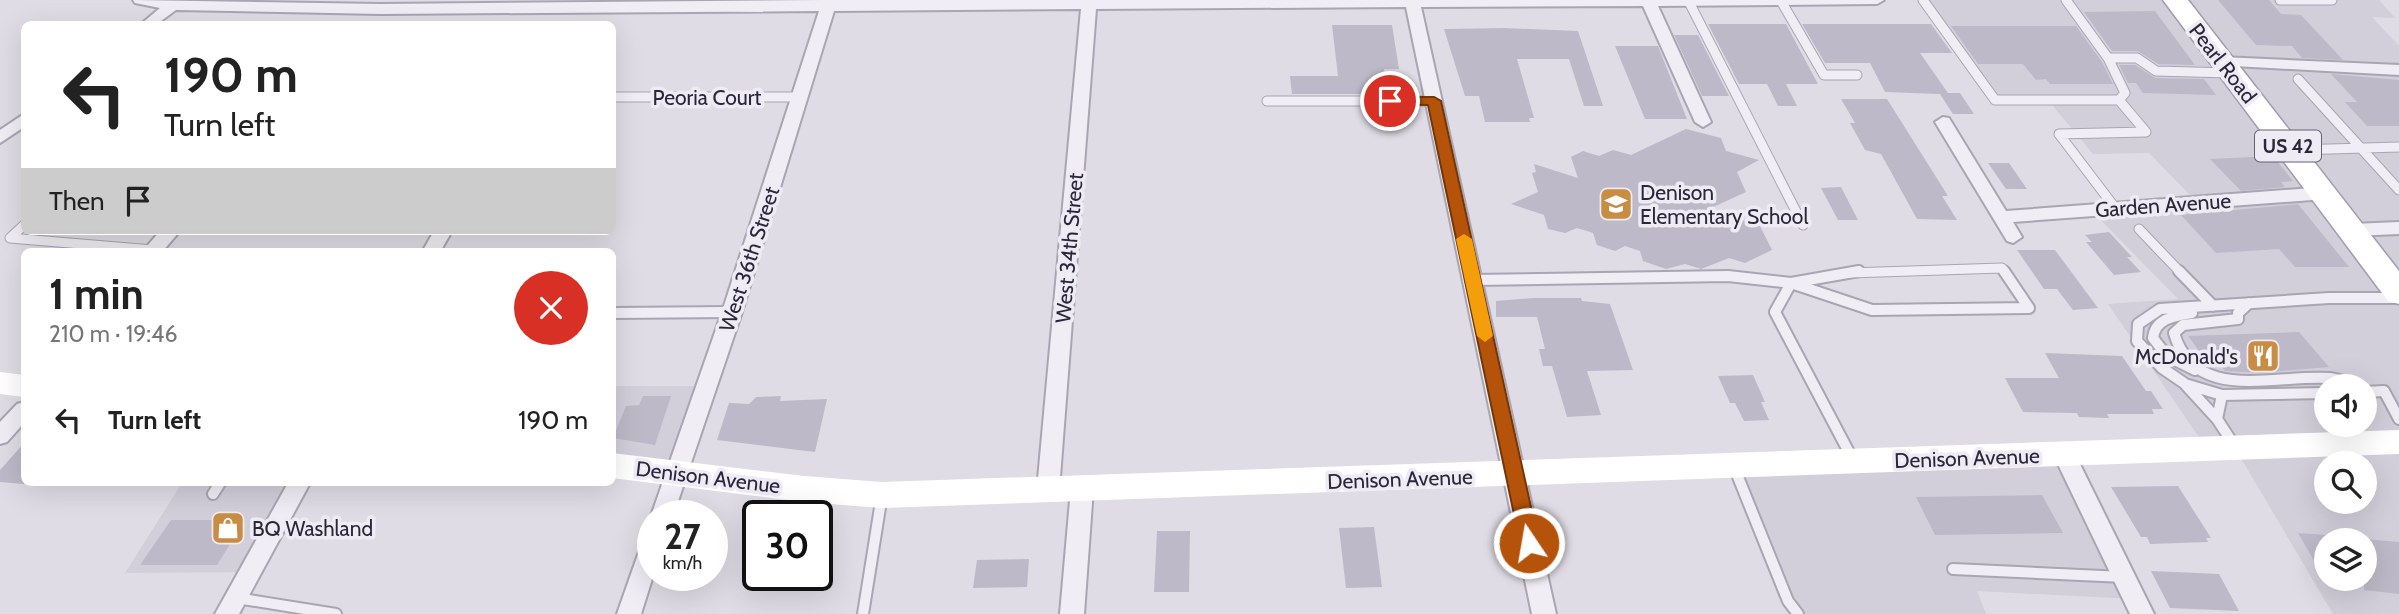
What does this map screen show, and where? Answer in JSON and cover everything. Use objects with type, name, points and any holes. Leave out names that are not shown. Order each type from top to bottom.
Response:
[{"type":"main road","name":"Pearl Road","points":[[2175,0],[2325,193],[2399,295]]},
{"type":"main road","points":[[0,383],[21,386]]},
{"type":"main road","name":"Denison Avenue","points":[[616,466],[882,495],[1515,475],[2399,442]]},
{"type":"street","points":[[140,0],[173,5],[381,9],[575,4],[1089,7],[1877,0]]},
{"type":"street","points":[[1649,2],[1703,122]]},
{"type":"street","points":[[1413,3],[1544,614]]},
{"type":"street","points":[[565,21],[575,4]]},
{"type":"street","name":"West 36th Street","points":[[667,500],[732,312],[802,97],[829,4]]},
{"type":"street","points":[[152,21],[173,5]]},
{"type":"street","name":"West 34th Street","points":[[1048,490],[1089,7]]},
{"type":"street","points":[[369,21],[381,9]]},
{"type":"street","points":[[2226,67],[2399,70]]},
{"type":"street","points":[[0,138],[21,121]]},
{"type":"street","points":[[1943,122],[2014,237]]},
{"type":"street","name":"Garden Avenue","points":[[2001,217],[2325,193]]},
{"type":"street","points":[[2352,230],[2399,228]]},
{"type":"street","points":[[155,248],[167,235]]},
{"type":"street","points":[[0,436],[21,413]]},
{"type":"street","points":[[2064,454],[2142,614]]},
{"type":"street","points":[[231,606],[297,486]]},
{"type":"street","points":[[1072,614],[1082,489]]},
{"type":"street","points":[[629,614],[637,591]]},
{"type":"lane","points":[[1923,0],[1994,100],[2119,100],[2125,93],[2108,58],[2066,0]]},
{"type":"lane","points":[[2280,0],[2332,0]]},
{"type":"lane","points":[[1781,1],[1825,75],[1857,75]]},
{"type":"lane","points":[[1689,2],[1803,225]]},
{"type":"lane","points":[[2108,58],[2137,58],[2156,71],[2226,67]]},
{"type":"lane","points":[[2298,79],[2399,190]]},
{"type":"lane","name":"Peoria Court","points":[[616,97],[802,97]]},
{"type":"lane","points":[[2116,209],[2059,134],[2146,132],[2119,100]]},
{"type":"lane","points":[[1267,101],[1434,101]]},
{"type":"lane","points":[[2291,150],[2399,147]]},
{"type":"lane","points":[[21,228],[10,238],[119,248]]},
{"type":"lane","points":[[2139,229],[2213,306]]},
{"type":"lane","points":[[1473,279],[1728,276],[1791,283],[1872,310],[2029,308],[2002,268],[1864,270],[1791,283],[1774,312],[1853,462]]},
{"type":"lane","points":[[2235,448],[2217,419],[2184,383],[2162,368],[2137,341],[2138,324],[2160,309],[2399,295]]},
{"type":"lane","points":[[2238,313],[2250,303]]},
{"type":"lane","points":[[2238,313],[2225,310],[2178,315],[2164,320],[2154,332],[2153,342],[2158,352],[2173,363],[2220,380],[2314,377]]},
{"type":"lane","points":[[616,313],[732,312]]},
{"type":"lane","points":[[2199,372],[2180,353],[2174,333],[2183,325],[2238,319],[2238,313]]},
{"type":"lane","points":[[2184,383],[2222,395],[2314,393]]},
{"type":"lane","points":[[2217,419],[2222,395]]},
{"type":"lane","points":[[2377,397],[2399,419]]},
{"type":"lane","points":[[1734,467],[1788,601],[1798,614]]},
{"type":"lane","points":[[863,614],[882,495]]},
{"type":"lane","points":[[1953,569],[2124,577]]},
{"type":"lane","points":[[231,606],[336,614]]},
{"type":"shaded area","points":[[1923,0],[2379,0],[2395,18],[2372,17],[2399,46],[2399,614],[2333,614],[2319,591],[2377,591],[2377,528],[2314,528],[2314,582],[2235,448],[2207,449],[2108,304],[2178,299],[2091,210],[2197,202],[2149,153],[2093,154],[2048,100],[1995,100]]},
{"type":"shaded area","points":[[616,386],[707,386],[676,473],[616,465]]},
{"type":"shaded area","points":[[2064,454],[2135,599],[1977,591],[1986,614],[1790,614],[1734,467]]},
{"type":"shaded area","points":[[180,486],[297,486],[250,572],[125,573]]},
{"type":"building","points":[[2218,0],[2269,0],[2281,14],[2301,15],[2343,60],[2302,58],[2292,46],[2256,45]]},
{"type":"building","points":[[2155,11],[2195,65],[2158,64],[2138,51],[2112,51],[2084,12]]},
{"type":"building","points":[[1708,24],[1786,24],[1818,84],[1786,84],[1797,106],[1778,106],[1767,84],[1739,84]]},
{"type":"building","points":[[1802,24],[1931,24],[1952,53],[1920,53],[1948,93],[1960,93],[1974,114],[1953,114],[1940,94],[1885,92],[1870,63],[1825,63]]},
{"type":"building","points":[[1332,25],[1392,25],[1399,69],[1384,69],[1389,94],[1292,94],[1290,76],[1338,76]]},
{"type":"building","points":[[1951,26],[2076,26],[2102,62],[2113,84],[2050,84],[2046,79],[2036,80],[2023,64],[1978,64]]},
{"type":"building","points":[[1444,29],[1578,31],[1603,106],[1584,106],[1569,59],[1517,59],[1534,118],[1529,118],[1530,122],[1485,122],[1479,96],[1465,96]]},
{"type":"building","points":[[1674,35],[1698,35],[1729,96],[1702,96]]},
{"type":"building","points":[[1615,46],[1658,46],[1687,119],[1645,119]]},
{"type":"building","points":[[2119,65],[2135,65],[2155,78],[2204,79],[2216,95],[2143,93],[2136,83],[2128,83]]},
{"type":"building","points":[[2331,74],[2399,80],[2399,126],[2367,126],[2345,102],[2357,102]]},
{"type":"building","points":[[1841,99],[1887,99],[1948,196],[1942,196],[1957,220],[1917,219],[1881,154],[1865,150],[1850,123],[1855,123]]},
{"type":"building","name":"Denison Elementary School","points":[[1686,129],[1721,138],[1726,151],[1759,160],[1737,172],[1746,192],[1709,209],[1760,226],[1772,250],[1745,263],[1729,258],[1701,269],[1685,264],[1666,269],[1643,261],[1640,251],[1625,246],[1615,251],[1597,245],[1593,233],[1577,228],[1565,233],[1548,229],[1544,215],[1511,204],[1538,192],[1532,173],[1536,172],[1534,164],[1578,178],[1571,157],[1583,151],[1599,156],[1613,150],[1631,155]]},
{"type":"building","points":[[2273,156],[2293,181],[2281,182],[2285,187],[2241,191],[2210,159]]},
{"type":"building","points":[[1988,163],[2009,163],[2027,189],[2006,189]]},
{"type":"building","points":[[1841,187],[1858,220],[1838,220],[1821,188]]},
{"type":"building","points":[[2298,204],[2349,267],[2295,267],[2279,249],[2216,253],[2181,215]]},
{"type":"building","points":[[2109,232],[2132,257],[2127,257],[2141,272],[2114,275],[2086,242],[2092,242],[2085,235]]},
{"type":"building","points":[[2017,250],[2055,250],[2098,308],[2073,310],[2057,289],[2044,289]]},
{"type":"building","points":[[1581,298],[1582,301],[1610,304],[1633,370],[1587,371],[1601,415],[1567,417],[1552,366],[1543,366],[1539,349],[1545,349],[1537,317],[1496,317],[1496,301]]},
{"type":"building","points":[[2299,332],[2329,367],[2261,373],[2225,371],[2220,365],[2210,365],[2188,336]]},
{"type":"building","points":[[2045,353],[2122,356],[2146,391],[2151,391],[2163,409],[2152,409],[2154,414],[2107,414],[2109,418],[2079,417],[2077,413],[2023,412],[2005,378],[2059,378]]},
{"type":"building","points":[[1753,375],[1765,402],[1761,402],[1769,420],[1744,421],[1735,403],[1730,403],[1718,376]]},
{"type":"building","points":[[643,396],[671,396],[655,445],[616,438],[616,431],[626,406],[639,405]]},
{"type":"building","points":[[781,396],[780,401],[827,399],[815,452],[717,440],[729,403],[749,404],[756,397]]},
{"type":"building","points":[[21,446],[21,484],[0,482],[0,470]]},
{"type":"building","points":[[2178,486],[2211,538],[2206,538],[2208,542],[2150,544],[2147,537],[2141,537],[2111,487]]},
{"type":"building","points":[[2042,495],[2063,533],[1935,535],[1916,497]]},
{"type":"building","points":[[171,520],[245,520],[217,565],[140,565]]},
{"type":"building","points":[[1374,527],[1382,587],[1346,588],[1339,528]]},
{"type":"building","points":[[1157,531],[1190,531],[1189,592],[1154,592]]},
{"type":"building","points":[[2298,533],[2314,534],[2314,560]]},
{"type":"building","points":[[2377,540],[2399,542],[2399,594],[2373,591],[2377,591]]},
{"type":"building","points":[[1029,559],[1027,587],[973,588],[977,560]]},
{"type":"building","points":[[2151,571],[2219,574],[2239,611],[2170,608]]},
{"type":"slow traffic","points":[[1464,239],[1485,336]]},
{"type":"place","name":"Denison Elementary School","points":[[1616,204]]},
{"type":"place","name":"McDonald's","points":[[2263,356]]},
{"type":"place","name":"BQ Washland","points":[[228,528]]},
{"type":"route","points":[[1390,101],[1434,101],[1529,543]]}]
